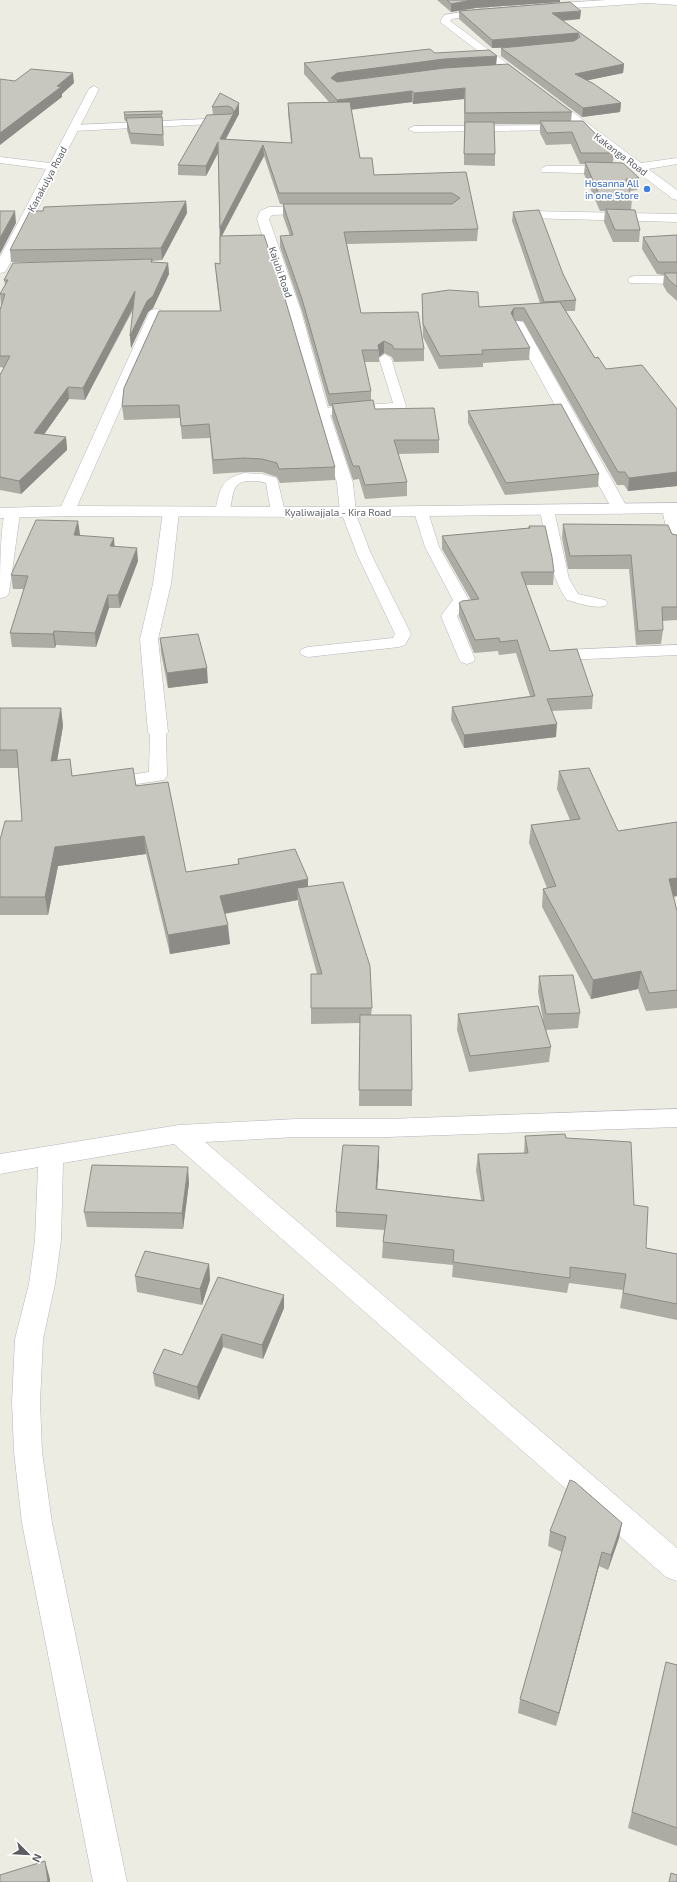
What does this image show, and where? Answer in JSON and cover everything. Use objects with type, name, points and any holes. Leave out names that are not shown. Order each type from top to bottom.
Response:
[{"type":"street","points":[[532,8],[577,2],[650,0],[677,2]]},
{"type":"street","points":[[472,4],[483,12]]},
{"type":"street","name":"Kakanga Road","points":[[497,10],[447,17],[445,22],[677,196]]},
{"type":"street","points":[[487,53],[503,52]]},
{"type":"street","points":[[497,72],[511,71]]},
{"type":"street","name":"Kanakulya Road","points":[[0,268],[94,89]]},
{"type":"street","points":[[414,129],[586,128]]},
{"type":"street","points":[[0,160],[54,166]]},
{"type":"street","points":[[546,170],[640,168],[677,161]]},
{"type":"street","name":"Kajubi Road","points":[[329,210],[276,210],[269,211],[264,214],[263,219],[294,311],[322,412],[345,483],[348,512]]},
{"type":"street","points":[[529,215],[677,218]]},
{"type":"street","points":[[0,268],[16,268]]},
{"type":"street","points":[[635,280],[677,280]]},
{"type":"street","points":[[67,512],[156,314]]},
{"type":"street","points":[[518,325],[620,509]]},
{"type":"street","points":[[674,508],[677,543]]},
{"type":"street","name":"Kyaliwajjala - Kira Road","points":[[6,513],[421,512],[674,508]]},
{"type":"street","points":[[158,732],[149,639],[162,584],[171,512]]},
{"type":"street","points":[[0,593],[6,513]]},
{"type":"street","points":[[0,1164],[179,1134],[296,1128],[387,1128],[677,1118]]},
{"type":"street","points":[[179,1134],[677,1567]]},
{"type":"street","points":[[51,1156],[48,1240],[42,1284],[29,1339],[26,1402],[28,1452],[37,1523],[110,1882]]},
{"type":"lane","points":[[74,128],[228,121]]},
{"type":"lane","points":[[322,412],[400,406],[385,358]]},
{"type":"lane","points":[[222,512],[230,485],[237,479],[264,478],[272,481],[278,512]]},
{"type":"lane","points":[[547,510],[562,579],[572,597],[600,603]]},
{"type":"lane","points":[[308,652],[399,642],[403,634],[364,554],[348,512]]},
{"type":"lane","points":[[421,512],[432,546],[461,600],[449,616],[467,659]]},
{"type":"lane","points":[[565,655],[677,650]]},
{"type":"lane","points":[[96,785],[158,776],[158,732]]},
{"type":"building","points":[[447,0],[472,0],[451,4]]},
{"type":"building","points":[[570,2],[581,11],[552,13],[624,64],[575,74],[594,84],[621,103],[583,108],[501,48],[574,41],[580,37],[578,33],[492,40],[459,11]]},
{"type":"building","points":[[430,49],[435,53],[489,50],[497,56],[444,59],[337,73],[331,78],[337,82],[445,68],[508,64],[572,112],[465,113],[465,88],[414,93],[412,91],[337,100],[304,63]]},
{"type":"building","points":[[31,69],[73,73],[57,86],[61,87],[0,133],[0,79],[15,81]]},
{"type":"building","points":[[220,93],[239,103],[220,139],[292,143],[288,103],[350,102],[360,158],[372,158],[374,175],[466,172],[478,229],[344,232],[361,313],[418,312],[424,349],[394,349],[392,345],[384,341],[378,345],[379,350],[362,350],[371,391],[329,394],[302,299],[280,236],[293,235],[283,204],[452,204],[460,198],[452,193],[279,193],[263,145],[220,228],[218,142],[206,166],[178,165],[207,115],[231,114],[234,112],[232,108],[228,106],[212,107]]},
{"type":"building","points":[[162,111],[162,114],[125,115],[124,112]]},
{"type":"building","points":[[162,117],[163,135],[130,133],[126,118]]},
{"type":"building","points":[[540,121],[583,121],[614,153],[581,153],[572,132],[547,133]]},
{"type":"building","points":[[465,122],[494,122],[495,154],[464,154]]},
{"type":"building","points":[[585,162],[623,163],[639,178],[626,179],[632,199],[601,199]]},
{"type":"building","points":[[186,201],[161,248],[10,250],[30,211],[43,211],[44,207]]},
{"type":"building","points":[[606,209],[635,210],[640,230],[615,230]]},
{"type":"building","points":[[539,210],[563,274],[576,300],[544,302],[513,212]]},
{"type":"building","points":[[0,211],[15,211],[0,238]]},
{"type":"building","points":[[264,235],[285,299],[335,467],[279,469],[277,463],[262,459],[244,458],[213,460],[209,424],[181,426],[179,405],[122,406],[124,388],[159,311],[221,311],[215,263],[220,264],[220,236]]},
{"type":"building","points":[[677,235],[677,262],[658,262],[643,237]]},
{"type":"building","points":[[152,259],[151,262],[168,263],[153,296],[147,301],[130,336],[135,291],[83,388],[68,387],[34,433],[66,437],[19,481],[0,477],[0,375],[10,356],[0,356],[0,310],[5,294],[0,294],[8,280],[4,280],[13,263]]},
{"type":"building","points":[[664,273],[677,273],[677,287],[669,280]]},
{"type":"building","points":[[449,290],[478,292],[479,307],[560,302],[595,358],[598,357],[606,369],[642,365],[677,409],[677,472],[629,478],[625,472],[618,472],[524,308],[514,308],[511,313],[530,348],[482,350],[483,354],[440,356],[423,324],[422,294]]},
{"type":"building","points":[[373,400],[375,409],[434,408],[439,440],[394,440],[407,482],[365,485],[359,466],[353,466],[332,404]]},
{"type":"building","points":[[561,404],[599,474],[506,483],[468,411]]},
{"type":"building","points":[[36,520],[78,521],[74,535],[114,538],[110,546],[137,548],[118,595],[108,595],[95,633],[54,631],[53,634],[10,633],[28,576],[11,575]]},
{"type":"building","points":[[563,524],[668,525],[672,534],[677,535],[677,607],[662,607],[663,630],[638,631],[631,555],[570,556]]},
{"type":"building","points":[[529,526],[545,526],[552,557],[554,572],[521,572],[550,651],[577,649],[593,696],[547,699],[557,724],[464,735],[452,707],[535,696],[517,640],[500,642],[499,638],[475,640],[459,603],[462,601],[479,599],[442,536],[530,528]]},
{"type":"building","points":[[198,634],[207,668],[167,673],[160,638]]},
{"type":"building","points":[[0,708],[61,708],[51,761],[70,759],[72,776],[133,768],[136,786],[168,782],[186,872],[239,864],[238,859],[295,849],[308,879],[220,896],[228,925],[168,935],[144,836],[55,847],[45,897],[0,897],[0,840],[5,821],[22,821],[17,750],[0,750]]},
{"type":"building","points":[[589,768],[618,831],[677,822],[677,878],[669,879],[677,911],[677,990],[649,993],[641,971],[593,980],[543,889],[556,886],[531,825],[580,819],[559,771]]},
{"type":"building","points":[[343,882],[370,966],[372,1008],[311,1008],[311,974],[322,974],[297,888]]},
{"type":"building","points":[[573,975],[580,1013],[546,1014],[539,976]]},
{"type":"building","points":[[538,1006],[551,1047],[470,1056],[458,1014]]},
{"type":"building","points":[[360,1015],[411,1015],[412,1090],[359,1090]]},
{"type":"building","points":[[565,1134],[566,1138],[631,1142],[634,1205],[648,1207],[646,1248],[677,1254],[677,1304],[623,1293],[626,1274],[570,1267],[570,1278],[453,1262],[454,1250],[383,1242],[387,1215],[336,1212],[343,1145],[379,1146],[376,1189],[484,1201],[478,1154],[528,1153],[525,1136]]},
{"type":"building","points":[[92,1165],[188,1167],[182,1213],[84,1212]]},
{"type":"building","points":[[145,1251],[209,1264],[200,1289],[135,1276]]},
{"type":"building","points":[[218,1277],[284,1295],[262,1345],[222,1334],[197,1387],[153,1373],[164,1349],[182,1355]]},
{"type":"building","points":[[570,1480],[575,1482],[622,1523],[611,1555],[602,1552],[559,1713],[520,1699],[566,1537],[550,1531]]},
{"type":"building","points":[[666,1662],[677,1665],[677,1828],[632,1812]]},
{"type":"building","points":[[45,1861],[48,1882],[0,1882],[0,1875]]},
{"type":"building","points":[[671,1873],[677,1875],[677,1882],[669,1882]]},
{"type":"place","name":"Hosanna All in one Store","points":[[647,189]]}]
